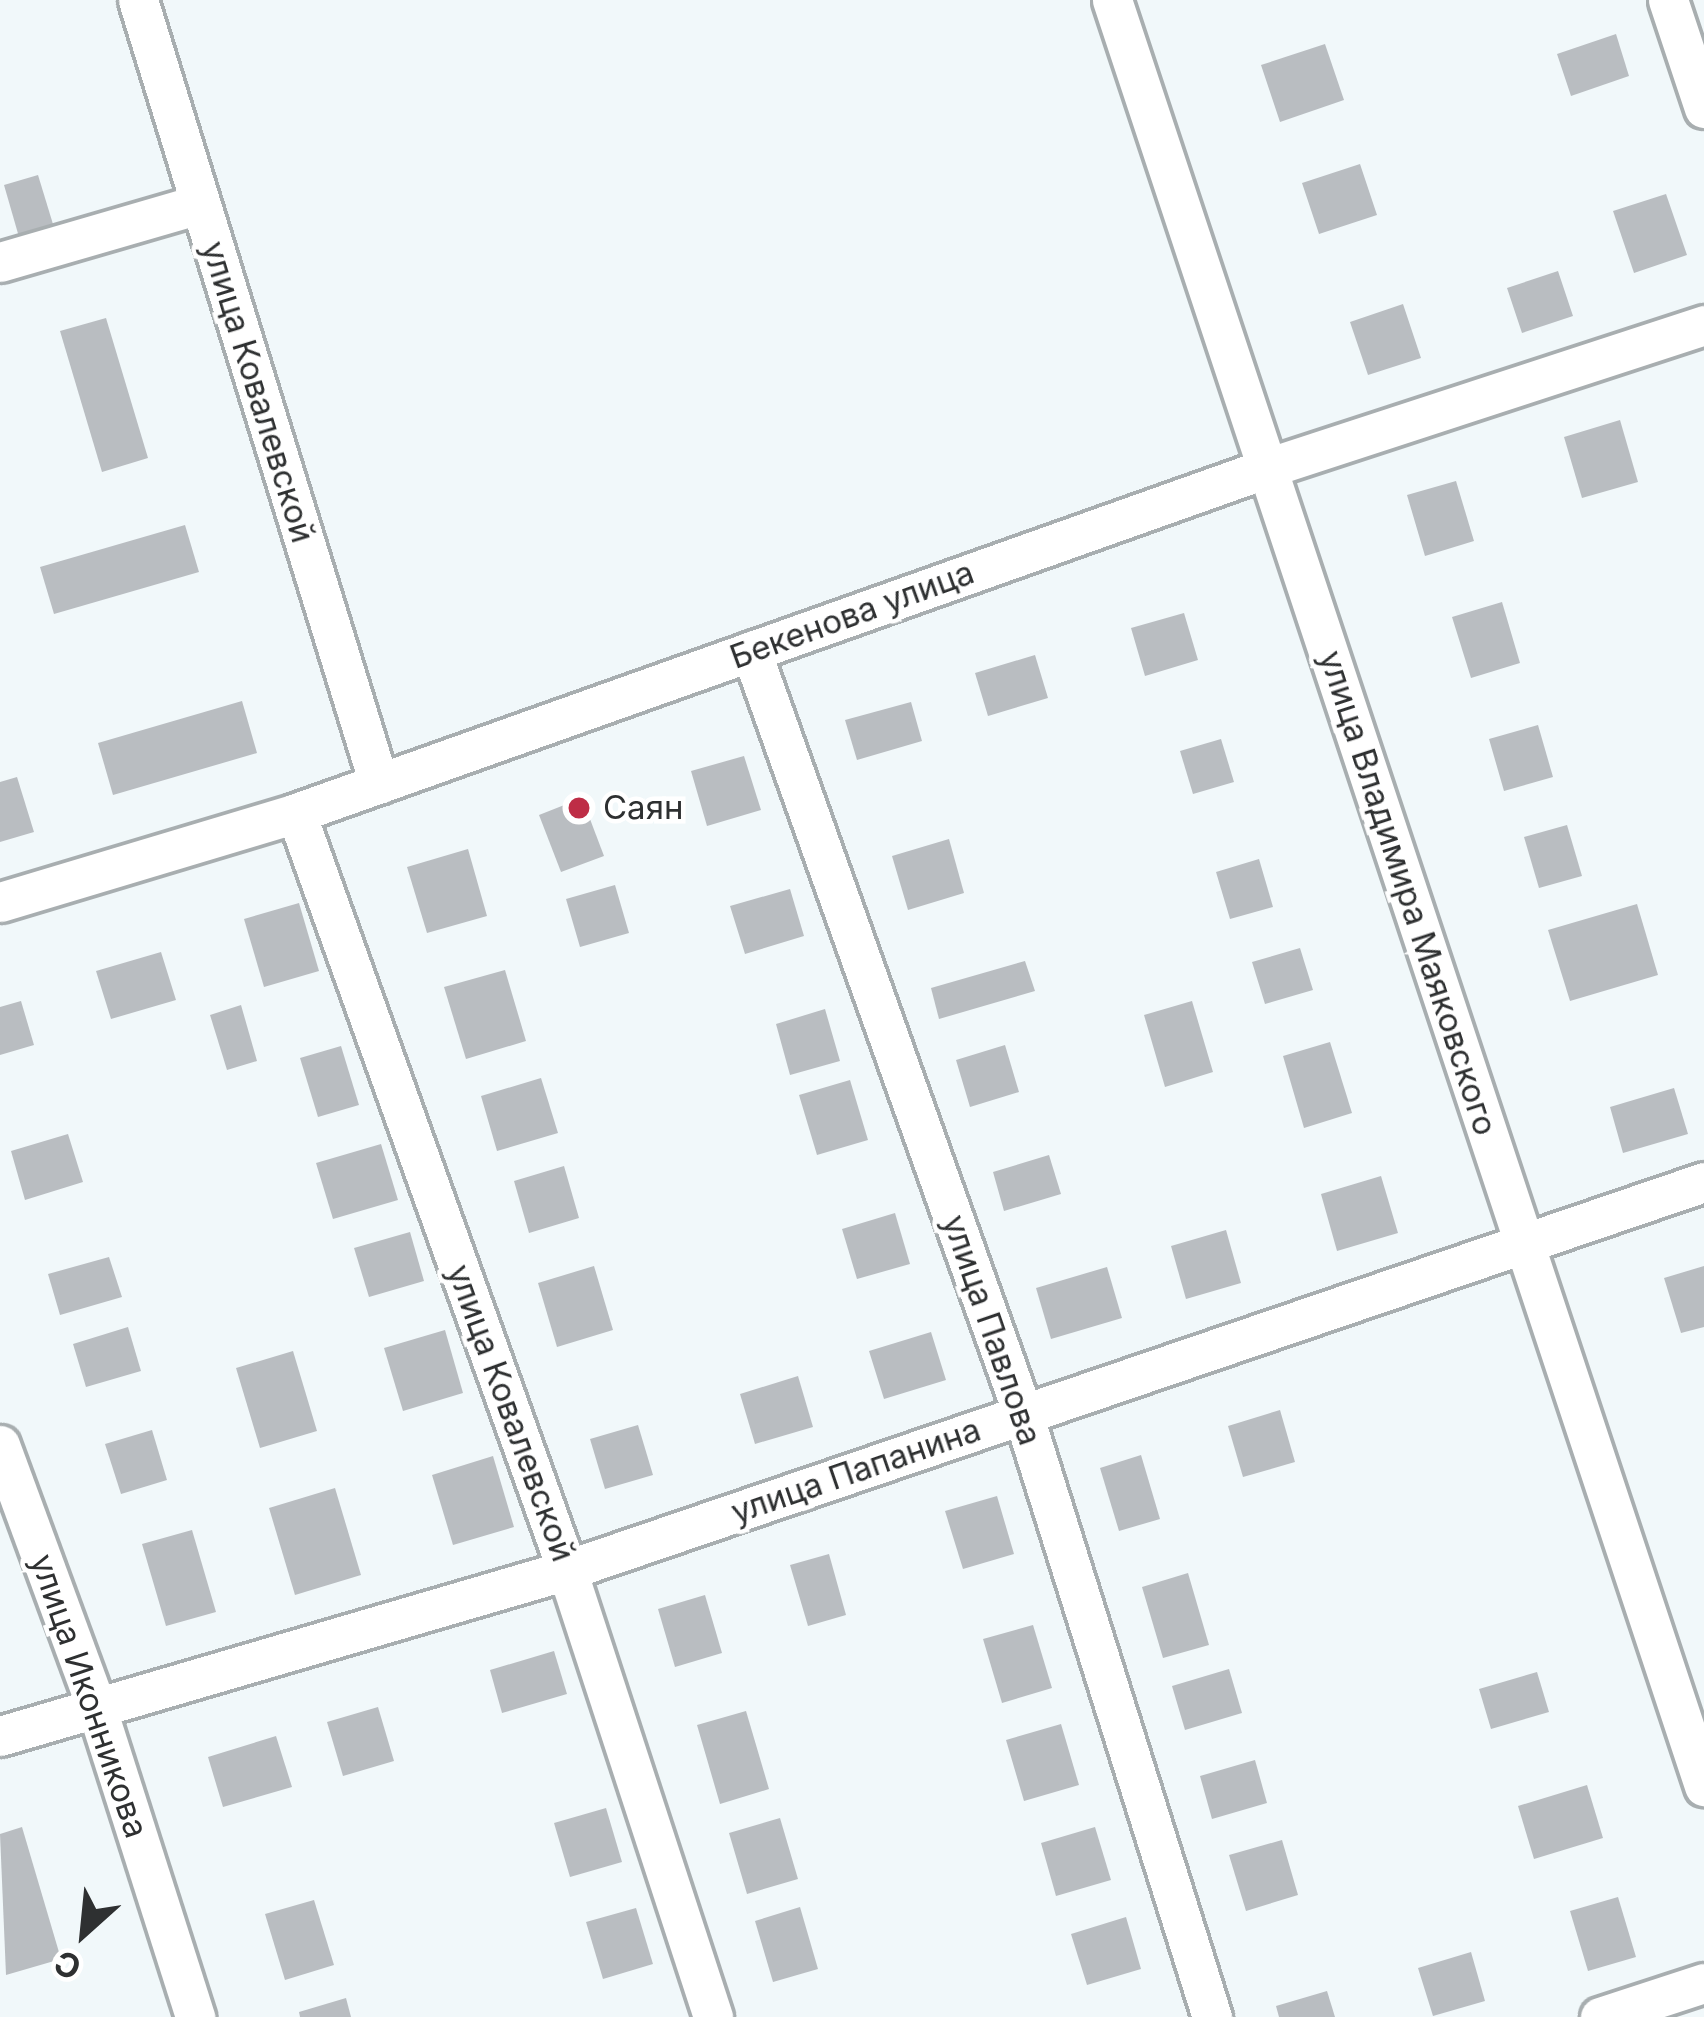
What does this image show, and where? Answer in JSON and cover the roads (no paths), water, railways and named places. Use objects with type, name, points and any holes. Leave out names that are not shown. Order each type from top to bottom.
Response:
[{"type":"street","name":"улица Ковалевской","points":[[137,0],[379,784]]},
{"type":"street","name":"улица Владимира Маяковского","points":[[1112,0],[1704,1786]]},
{"type":"street","points":[[1668,0],[1704,109]]},
{"type":"street","points":[[0,262],[200,204]]},
{"type":"street","name":"Бекенова улица","points":[[0,902],[296,813],[1267,468],[1704,325]]},
{"type":"street","name":"улица Павлова","points":[[751,651],[1023,1414],[1212,2017]]},
{"type":"street","name":"улица Ковалевской","points":[[296,813],[567,1570],[713,2017]]},
{"type":"street","name":"улица Папанина","points":[[0,1736],[95,1703],[567,1570],[1704,1182]]},
{"type":"street","name":"улица Иконникова","points":[[0,1445],[95,1703],[195,2017]]},
{"type":"street","points":[[1600,2017],[1704,1983]]},
{"type":"place","name":"Саян","points":[[579,808]]}]
